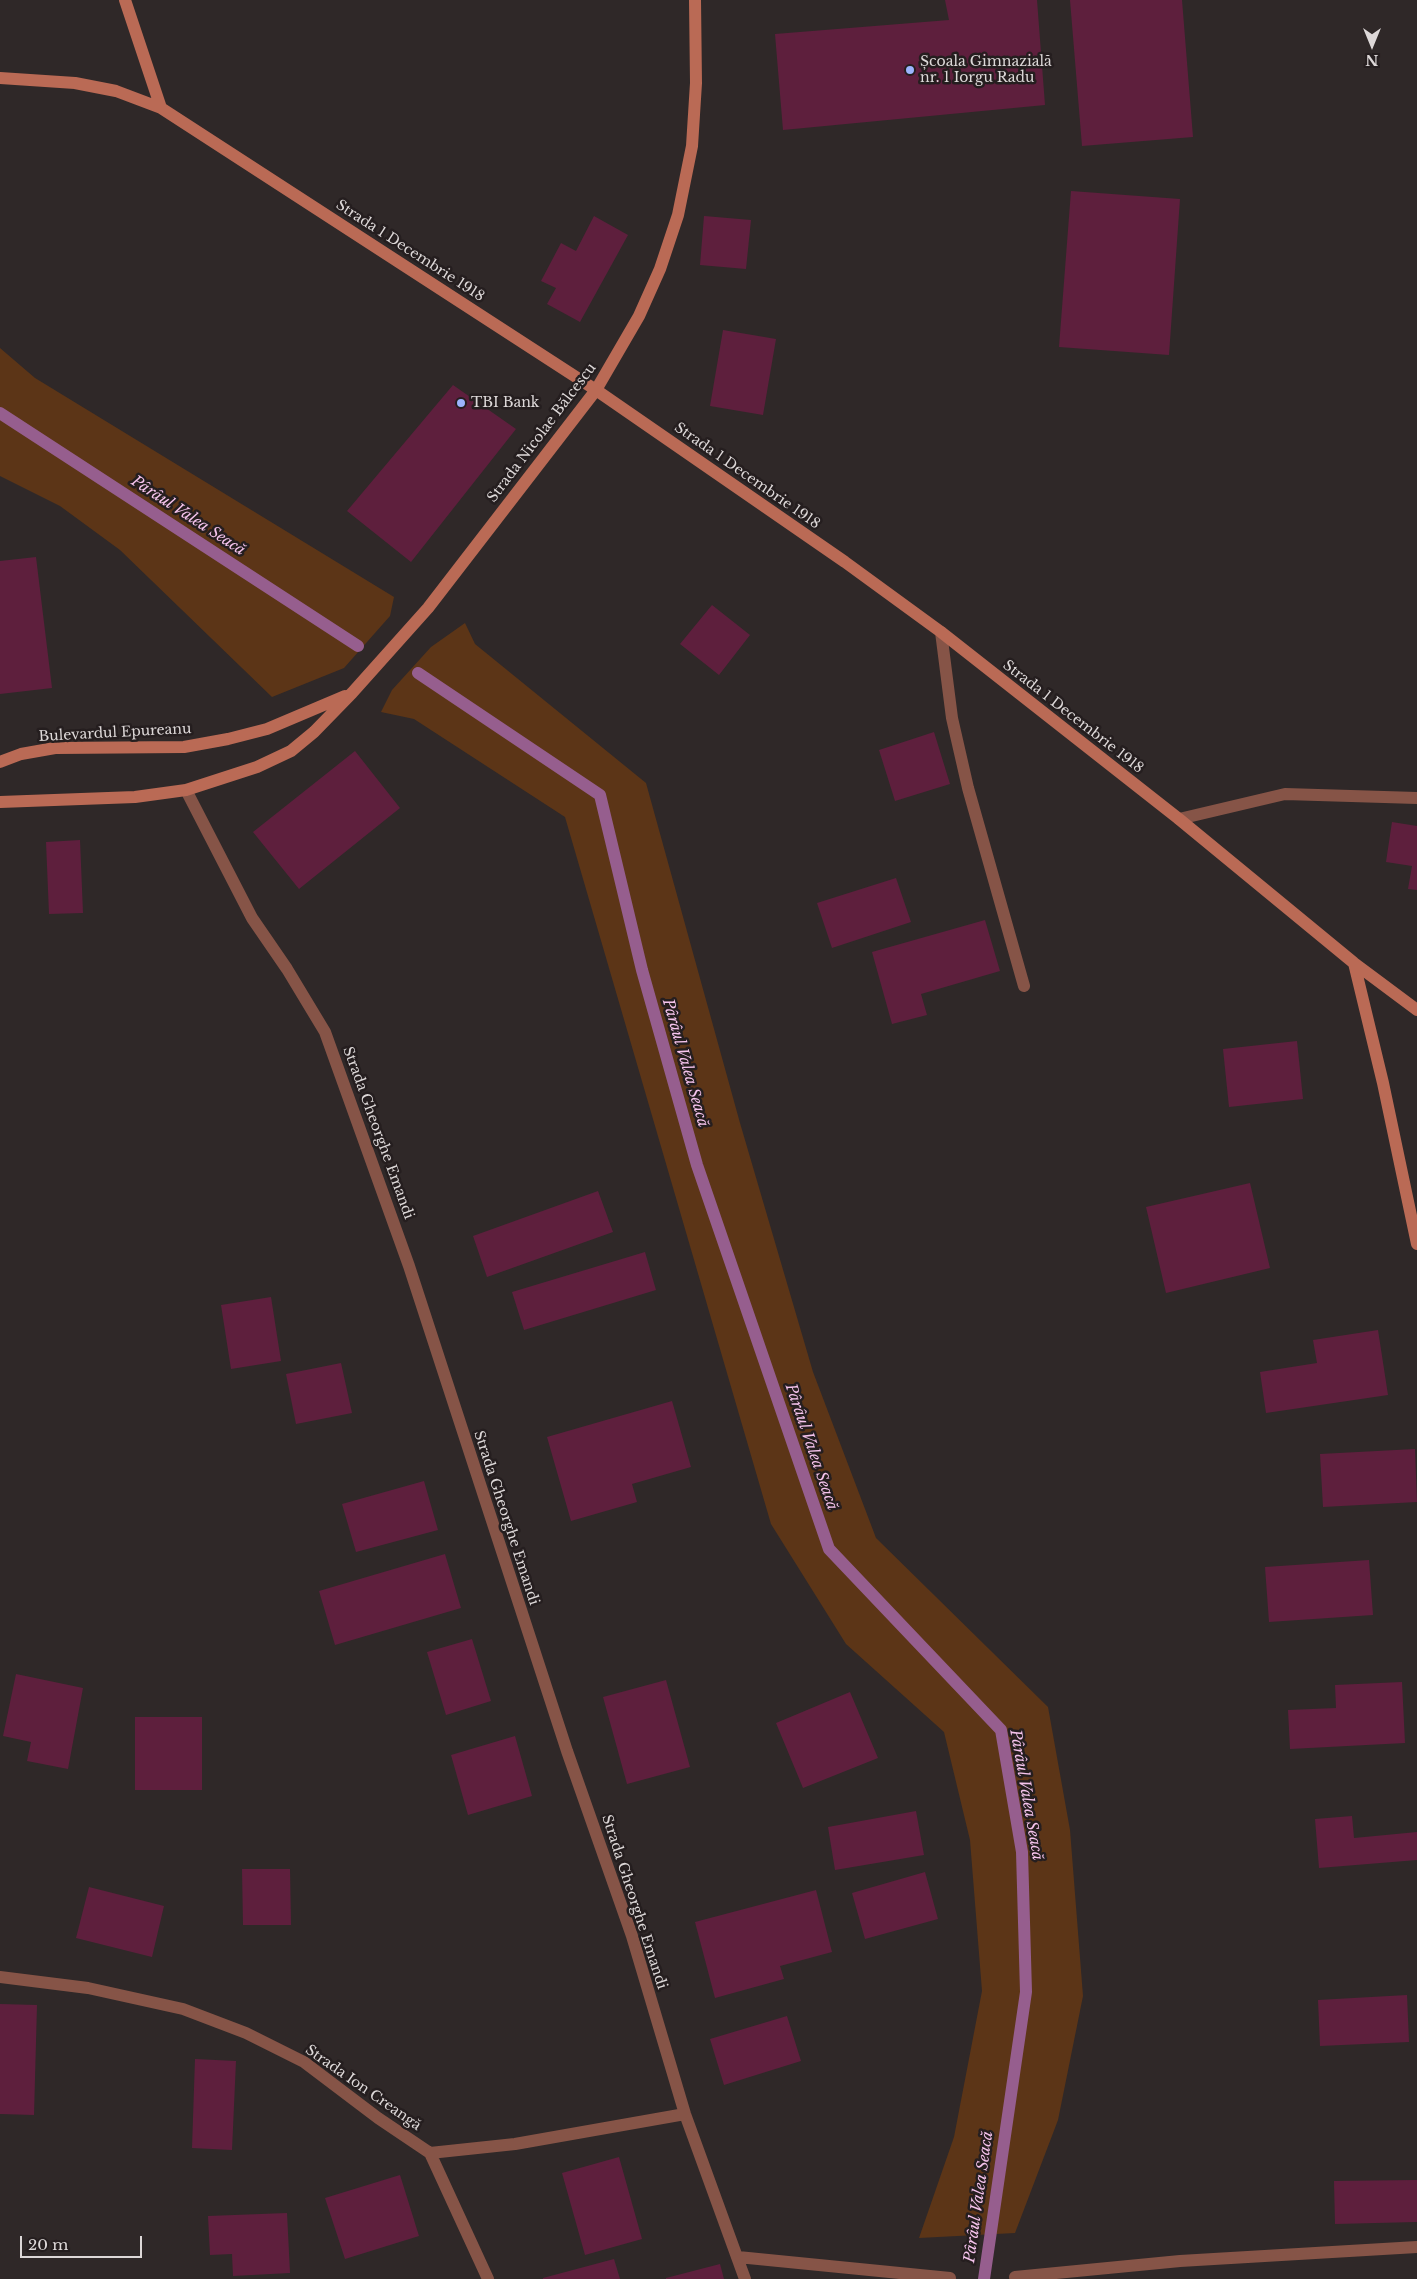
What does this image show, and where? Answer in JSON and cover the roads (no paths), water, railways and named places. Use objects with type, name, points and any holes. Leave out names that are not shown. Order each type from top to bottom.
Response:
[{"type":"main road","points":[[125,0],[161,108]]},
{"type":"main road","name":"Strada Nicolae Bălcescu","points":[[352,693],[428,608],[596,390],[639,316],[660,269],[678,215],[692,146],[696,83],[695,0]]},
{"type":"main road","name":"Strada 1 Decembrie 1918","points":[[0,78],[74,83],[116,91],[161,108],[596,390],[845,562],[941,632],[1179,819],[1354,963],[1417,1010]]},
{"type":"main road","points":[[0,802],[135,797],[186,790],[257,767],[291,751],[314,732],[352,693]]},
{"type":"main road","name":"Bulevardul Epureanu","points":[[0,762],[21,754],[55,748],[184,747],[228,739],[267,729],[352,693]]},
{"type":"main road","points":[[1354,963],[1383,1083],[1417,1244]]},
{"type":"street","points":[[941,632],[952,718],[968,788],[1024,986]]},
{"type":"street","name":"Strada Gheorghe Emandi","points":[[186,790],[252,918],[287,969],[326,1032],[409,1266],[566,1751],[632,1936],[685,2114],[745,2279]]},
{"type":"street","points":[[1179,819],[1284,794],[1417,798]]},
{"type":"street","name":"Strada Ion Creangă","points":[[0,1977],[88,1988],[183,2008],[246,2033],[304,2062],[378,2118],[430,2153]]},
{"type":"street","points":[[488,2279],[430,2153],[515,2144],[685,2114]]},
{"type":"street","points":[[1015,2277],[1180,2261],[1417,2247]]},
{"type":"street","points":[[738,2258],[950,2278]]},
{"type":"waterway","name":"Pârâul Valea Seacă","points":[[0,413],[358,646]]},
{"type":"waterway","name":"Pârâul Valea Seacă","points":[[418,673],[600,795],[642,970],[697,1165],[829,1549],[1001,1730],[1022,1852],[1026,1992],[984,2279]]},
{"type":"place","name":"Școala Gimnazială nr. 1 Iorgu Radu","points":[[910,70]]},
{"type":"place","name":"TBI Bank","points":[[461,403]]}]
